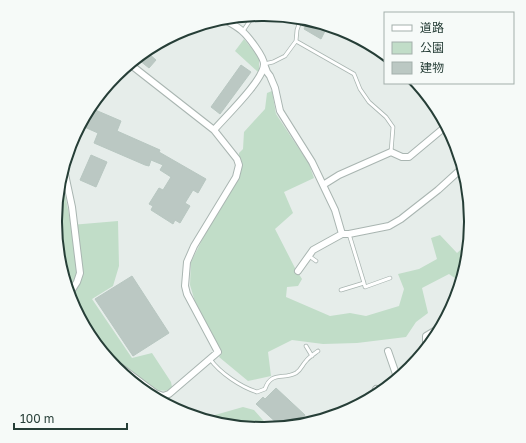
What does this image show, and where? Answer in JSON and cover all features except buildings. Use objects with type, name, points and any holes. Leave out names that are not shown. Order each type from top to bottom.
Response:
[{"type":"street","points":[[232,24],[243,31],[260,54],[275,88],[280,111],[312,162],[335,210],[338,226],[342,234]]},
{"type":"street","points":[[214,130],[252,87],[262,72],[264,64]]},
{"type":"street","points":[[134,68],[214,130],[237,159],[238,165],[236,177],[194,246],[187,262],[186,286],[188,294],[218,352],[169,394],[164,396]]},
{"type":"street","points":[[323,185],[339,175],[391,152],[402,157],[409,157],[441,129]]},
{"type":"street","points":[[298,271],[313,250],[342,234],[389,226],[438,190],[458,172]]},
{"type":"street","points":[[66,180],[72,207],[80,273],[74,287]]},
{"type":"street","points":[[388,350],[395,372]]},
{"type":"lane","points":[[243,31],[250,21]]},
{"type":"lane","points":[[264,64],[273,62],[285,56],[296,41],[299,25]]},
{"type":"lane","points":[[296,41],[354,74],[360,88],[369,102],[386,117],[393,127],[394,130],[391,141],[391,152]]},
{"type":"lane","points":[[349,234],[365,287],[390,278]]},
{"type":"lane","points":[[309,256],[316,261]]},
{"type":"lane","points":[[341,290],[364,283]]},
{"type":"lane","points":[[306,346],[312,356]]},
{"type":"lane","points":[[210,359],[226,375],[257,392],[265,389],[269,380],[276,377],[291,375],[297,372],[301,369],[306,360],[318,351]]},
{"type":"green space","points":[[244,39],[259,57],[258,72],[235,51]]},
{"type":"green space","points":[[272,91],[276,114],[309,164],[314,178],[284,192],[293,213],[275,229],[302,279],[298,286],[287,287],[286,297],[330,316],[350,313],[366,316],[399,306],[404,289],[398,274],[419,269],[437,259],[431,238],[440,235],[457,253],[462,249],[455,278],[449,274],[422,288],[428,313],[416,322],[406,337],[357,343],[323,344],[292,340],[268,352],[271,376],[248,381],[219,357],[222,353],[196,305],[190,285],[191,262],[206,232],[239,176],[241,167],[239,153],[243,149],[244,132],[265,109],[267,93]]},
{"type":"green space","points":[[65,192],[71,225],[118,221],[119,266],[113,286],[92,299],[132,358],[152,353],[171,382],[172,387],[168,391],[155,390],[141,381],[112,354],[89,322],[73,286],[66,261],[62,222]]},
{"type":"green space","points":[[243,407],[254,410],[265,422],[250,422],[212,415]]}]
